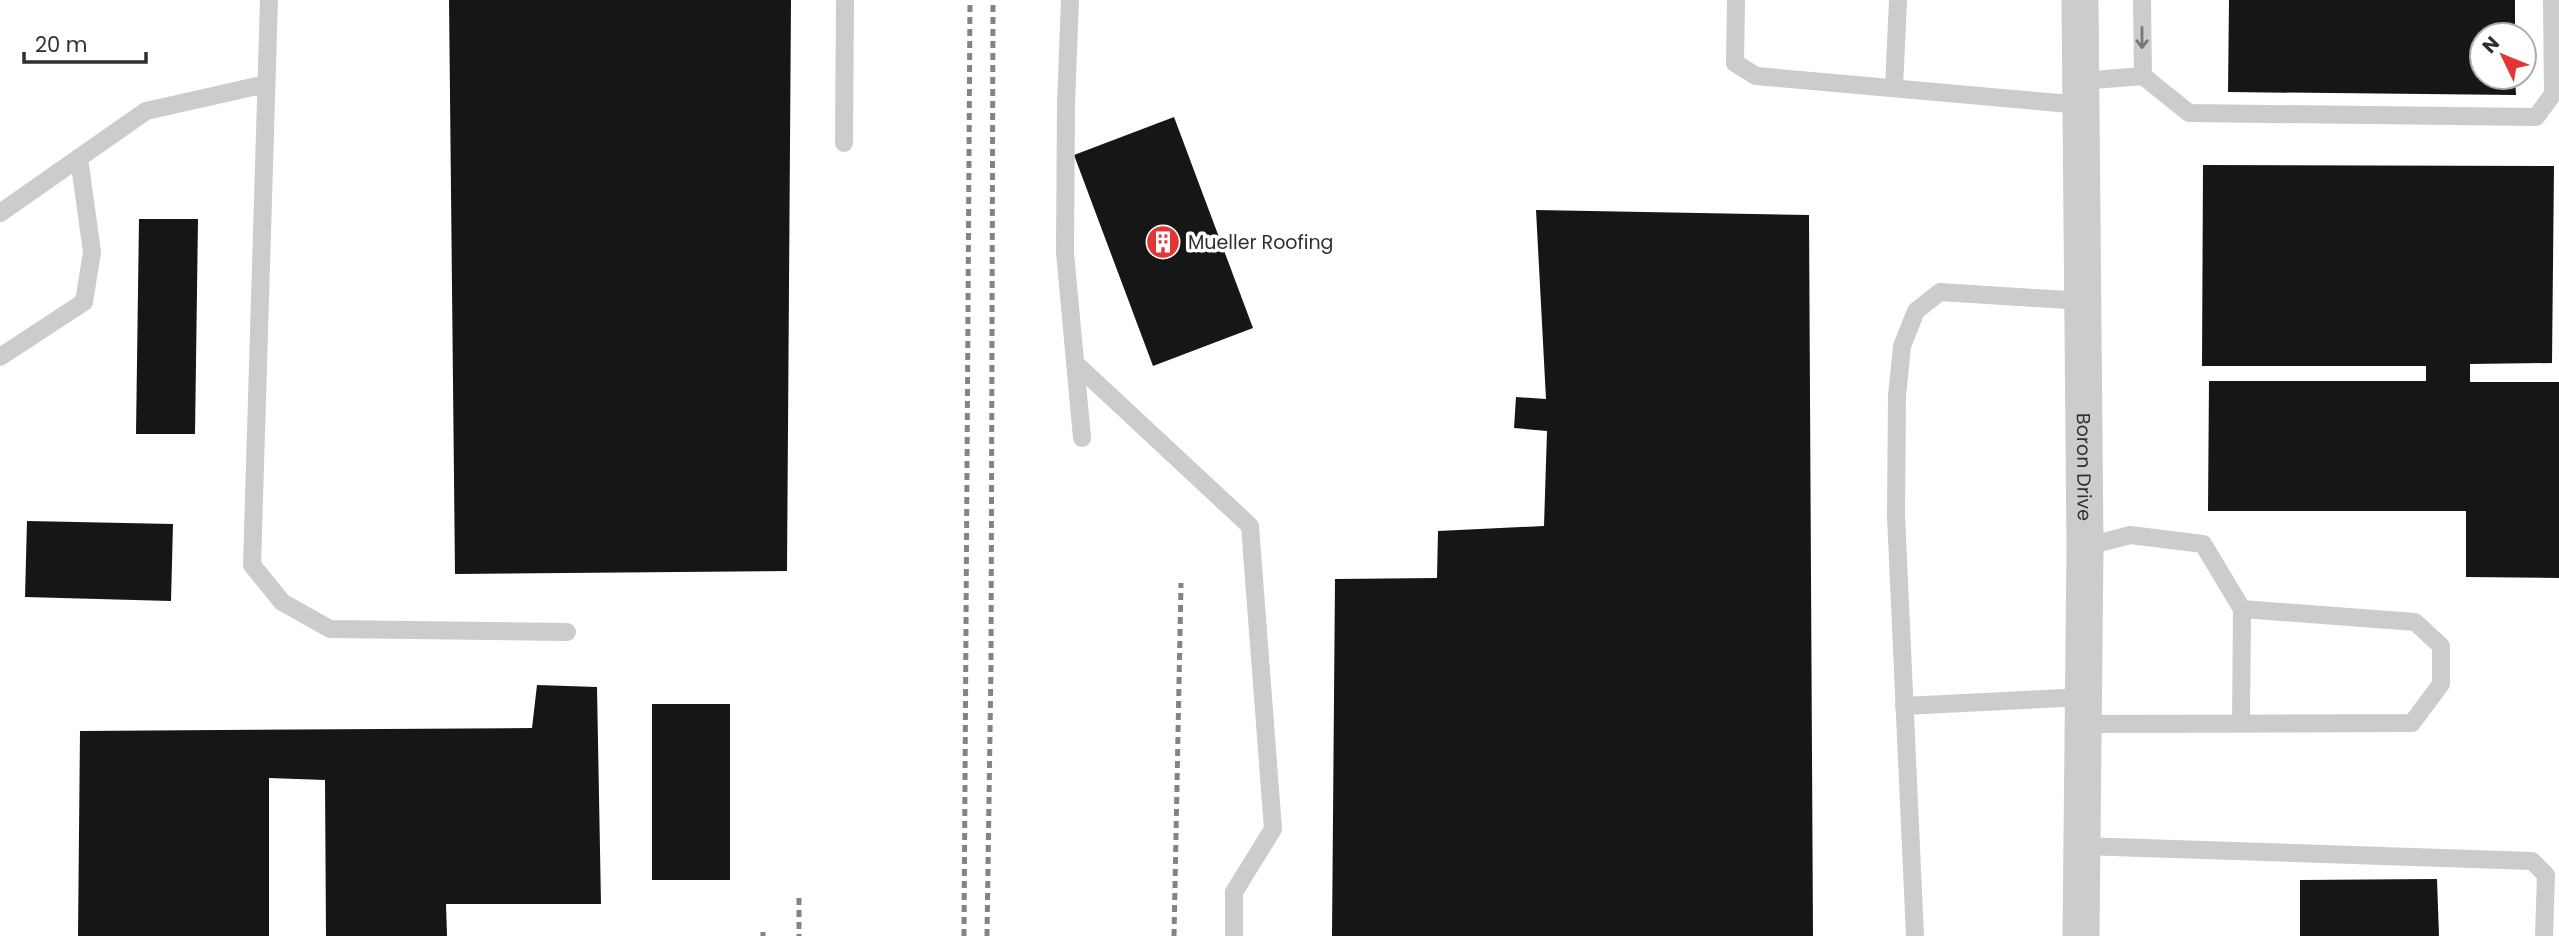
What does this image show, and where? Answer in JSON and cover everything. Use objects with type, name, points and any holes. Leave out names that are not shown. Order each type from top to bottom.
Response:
[{"type":"street","name":"Boron Drive","points":[[2080,0],[2085,547],[2081,936]]},
{"type":"lane","points":[[269,0],[251,565],[282,602],[330,629],[567,632]]},
{"type":"lane","points":[[844,143],[845,0]]},
{"type":"lane","points":[[1070,0],[1065,252],[1082,438]]},
{"type":"lane","points":[[1736,0],[1735,63],[1756,76],[1894,88],[2081,93],[2143,76]]},
{"type":"lane","points":[[1894,88],[1898,0]]},
{"type":"lane","points":[[2142,0],[2143,76]]},
{"type":"lane","points":[[2143,76],[2189,113],[2536,117],[2553,94],[2552,0]]},
{"type":"lane","points":[[0,213],[146,111],[266,84]]},
{"type":"lane","points":[[0,357],[84,302],[92,252],[79,158]]},
{"type":"lane","points":[[1915,936],[1896,516],[1897,396],[1902,346],[1916,311],[1940,292],[2083,301]]},
{"type":"lane","points":[[1075,363],[1250,526],[1273,829],[1234,892],[1234,936]]},
{"type":"lane","points":[[2085,547],[2130,535],[2203,544],[2242,609],[2241,723]]},
{"type":"lane","points":[[1904,706],[2084,710],[2241,723],[2413,723],[2441,684],[2441,646],[2416,622],[2242,609]]},
{"type":"lane","points":[[2082,846],[2532,861],[2546,875],[2544,936]]},
{"type":"building","points":[[449,0],[791,0],[787,571],[455,574]]},
{"type":"building","points":[[2229,0],[2515,0],[2515,21],[2468,21],[2468,91],[2516,91],[2516,95],[2228,92]]},
{"type":"building","name":"Mueller Roofing","points":[[1174,117],[1253,328],[1153,366],[1074,155]]},
{"type":"building","points":[[2203,165],[2554,166],[2552,363],[2470,364],[2470,382],[2559,382],[2559,578],[2466,577],[2466,511],[2208,511],[2209,381],[2426,381],[2426,366],[2202,366]]},
{"type":"building","points":[[1536,210],[1809,215],[1813,936],[1332,936],[1335,579],[1437,578],[1438,531],[1544,526],[1547,431],[1514,428],[1516,397],[1546,399]]},
{"type":"building","points":[[139,219],[198,219],[195,434],[136,434]]},
{"type":"building","points":[[27,521],[173,524],[171,601],[25,597]]},
{"type":"building","points":[[537,685],[597,687],[601,904],[446,904],[447,936],[326,936],[325,780],[269,778],[269,936],[78,936],[80,731],[532,728]]},
{"type":"building","points":[[652,704],[730,704],[730,880],[652,880]]},
{"type":"building","points":[[2437,879],[2439,936],[2300,936],[2300,880]]},
{"type":"railway","points":[[964,936],[970,0]]},
{"type":"railway","points":[[987,936],[991,666],[993,0]]},
{"type":"railway","points":[[1174,936],[1181,583]]},
{"type":"railway","points":[[799,898],[799,936]]},
{"type":"place","name":"Mueller Roofing","points":[[1163,242]]}]
